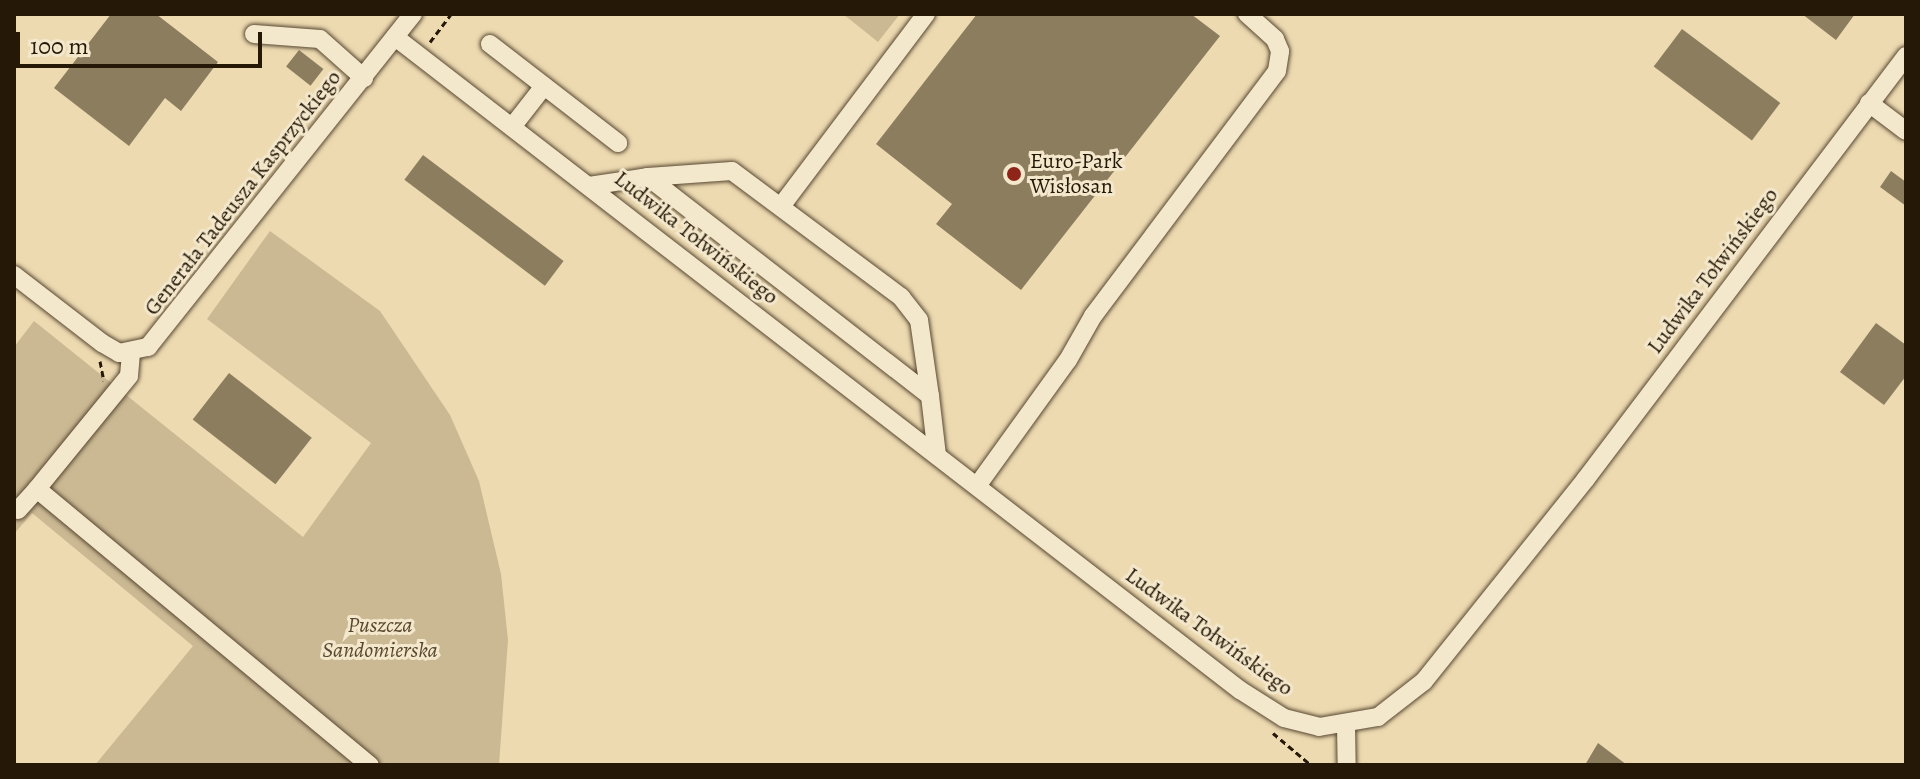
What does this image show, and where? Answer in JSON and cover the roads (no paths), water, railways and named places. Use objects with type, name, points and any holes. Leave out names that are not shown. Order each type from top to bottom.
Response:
[{"type":"street","name":"Generała Tadeusza Kasprzyckiego","points":[[131,353],[148,347],[164,333],[413,14]]},
{"type":"street","points":[[782,205],[926,14]]},
{"type":"street","points":[[977,486],[1068,360],[1093,316],[1277,71],[1280,51],[1275,39],[1247,14]]},
{"type":"street","points":[[254,34],[320,39],[364,78]]},
{"type":"street","name":"Ludwika Tołwińskiego","points":[[395,37],[1267,710],[1302,724],[1346,726],[1392,709],[1424,681],[1585,480],[1906,56]]},
{"type":"street","points":[[490,44],[618,143]]},
{"type":"street","points":[[512,127],[544,86]]},
{"type":"street","points":[[1869,103],[1906,131]]},
{"type":"street","points":[[589,186],[648,177],[732,171],[782,205],[901,297],[919,320],[937,456]]},
{"type":"street","points":[[648,177],[930,396]]},
{"type":"street","points":[[14,275],[102,343],[131,353],[129,376],[18,510]]},
{"type":"street","points":[[37,489],[370,765]]},
{"type":"street","points":[[1346,726],[1347,765]]},
{"type":"place","name":"Euro-Park Wisłosan","points":[[1014,174]]},
{"type":"park label","name":"Puszcza Sandomierska","points":[[380,638]]}]
